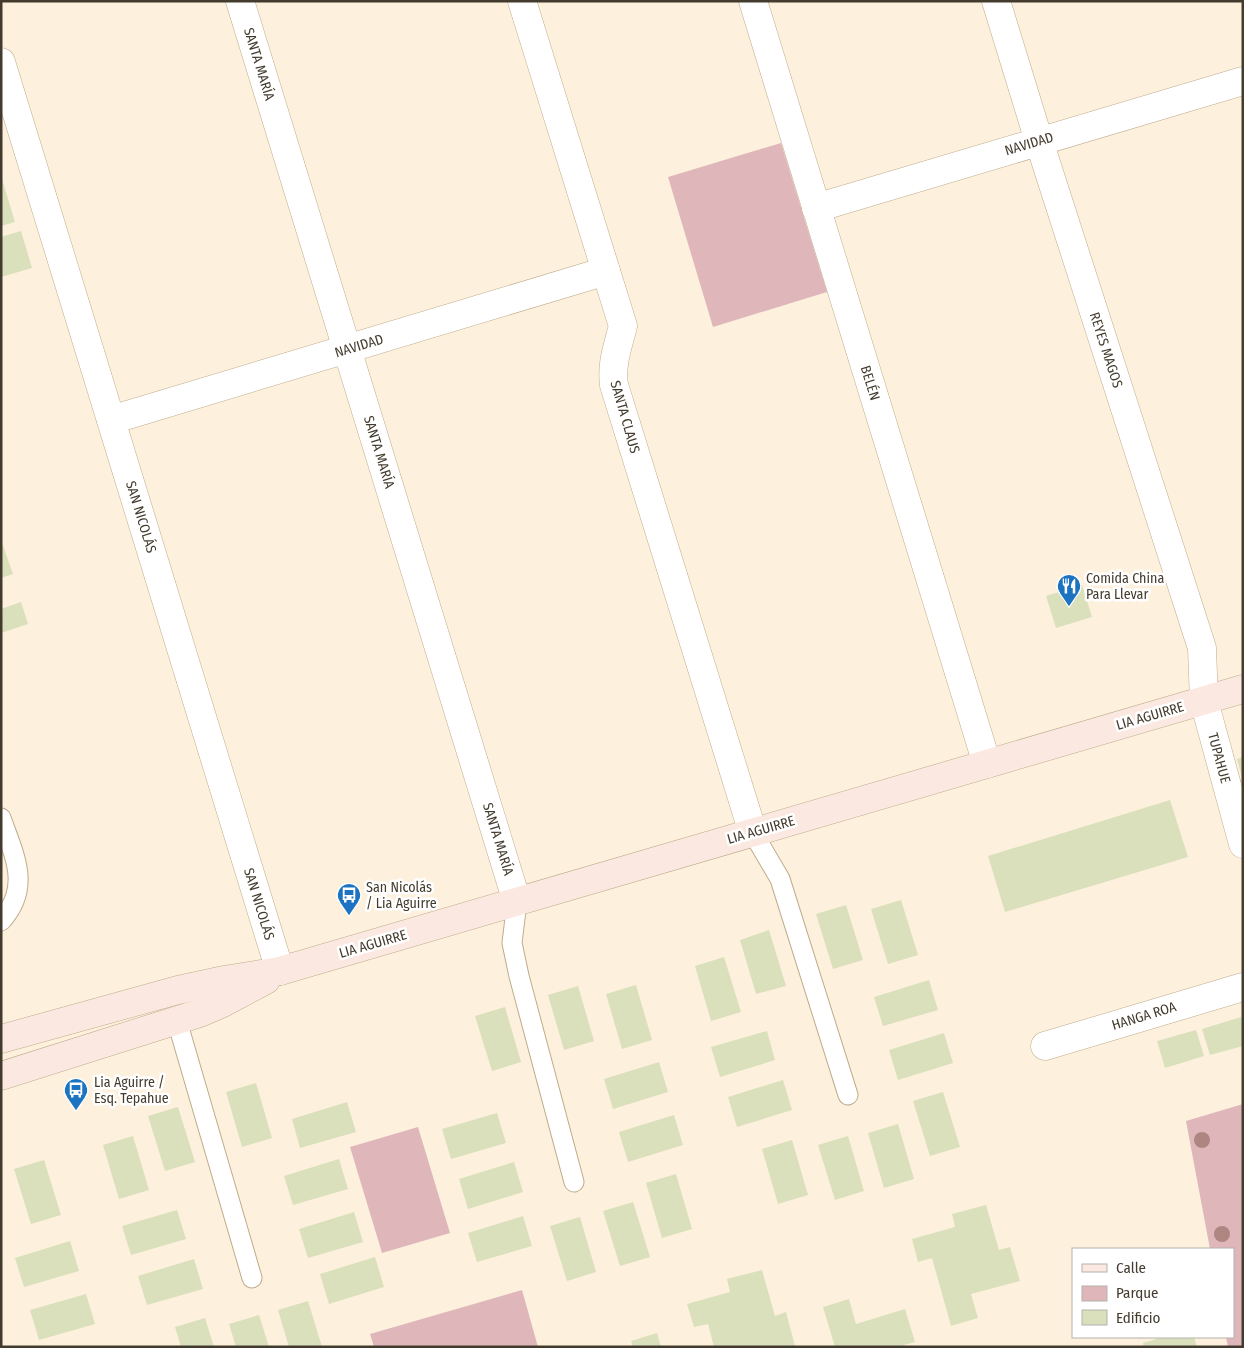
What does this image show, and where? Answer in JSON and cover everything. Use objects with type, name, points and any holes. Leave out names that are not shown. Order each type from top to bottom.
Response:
[{"type":"main road","name":"LIA AGUIRRE","points":[[1,1039],[178,990],[224,980],[280,972],[1243,689]]},
{"type":"main road","name":"LIA AGUIRRE","points":[[1,1076],[177,1021],[221,1004],[280,972]]},
{"type":"street","name":"SANTA MARÍA","points":[[240,1],[517,902]]},
{"type":"street","name":"SANTA CLAUS","points":[[522,1],[623,326],[614,358],[612,371],[614,384],[753,833]]},
{"type":"street","name":"BELÉN","points":[[753,1],[987,764]]},
{"type":"street","name":"REYES MAGOS","points":[[996,1],[1039,141],[1202,648],[1204,701]]},
{"type":"street","name":"SAN NICOLÁS","points":[[1,62],[280,972]]},
{"type":"street","name":"NAVIDAD","points":[[816,208],[1243,81]]},
{"type":"street","name":"NAVIDAD","points":[[111,420],[606,271]]},
{"type":"street","name":"TUPAHUE","points":[[1204,701],[1243,844]]},
{"type":"street","name":"HANGA ROA","points":[[1046,1046],[1243,987]]},
{"type":"lane","points":[[1,818],[18,870],[18,886],[15,900],[8,914],[1,921]]},
{"type":"lane","points":[[753,833],[780,879],[848,1095]]},
{"type":"lane","points":[[517,902],[512,943],[519,976],[574,1182]]},
{"type":"lane","points":[[177,1021],[252,1278]]},
{"type":"green space","points":[[781,143],[827,292],[713,327],[668,177]]},
{"type":"green space","points":[[1243,1104],[1243,1347],[1228,1347],[1226,1338],[1234,1338],[1234,1248],[1210,1248],[1186,1121]]},
{"type":"green space","points":[[418,1127],[450,1233],[382,1253],[350,1147]]},
{"type":"green space","points":[[522,1290],[538,1347],[374,1347],[370,1334]]},
{"type":"building","points":[[1,180],[15,222],[1,226]]},
{"type":"building","points":[[21,231],[32,268],[1,277],[1,237]]},
{"type":"building","points":[[1,540],[13,574],[1,578]]},
{"type":"building","name":"Comida China Para Llevar","points":[[1082,585],[1092,617],[1056,628],[1046,596]]},
{"type":"building","points":[[21,602],[28,624],[1,633],[1,609]]},
{"type":"building","points":[[1243,757],[1243,777],[1242,777],[1237,759]]},
{"type":"building","points":[[1170,800],[1188,857],[1005,912],[988,856]]},
{"type":"building","points":[[901,900],[918,955],[888,964],[871,909]]},
{"type":"building","points":[[846,905],[863,960],[833,969],[816,914]]},
{"type":"building","points":[[769,930],[786,986],[756,994],[740,940]]},
{"type":"building","points":[[724,957],[741,1012],[711,1021],[695,966]]},
{"type":"building","points":[[929,980],[938,1010],[883,1026],[874,997]]},
{"type":"building","points":[[636,985],[652,1040],[622,1049],[606,994]]},
{"type":"building","points":[[578,986],[594,1041],[564,1050],[548,995]]},
{"type":"building","points":[[505,1007],[521,1062],[492,1071],[475,1016]]},
{"type":"building","points":[[1241,1017],[1243,1023],[1243,1046],[1210,1055],[1202,1029]]},
{"type":"building","points":[[1196,1030],[1204,1056],[1165,1068],[1157,1041]]},
{"type":"building","points":[[767,1031],[775,1060],[720,1077],[711,1047]]},
{"type":"building","points":[[944,1033],[953,1063],[898,1080],[889,1050]]},
{"type":"building","points":[[659,1062],[668,1092],[613,1109],[604,1079]]},
{"type":"building","points":[[783,1080],[792,1110],[737,1127],[728,1097]]},
{"type":"building","points":[[256,1083],[272,1138],[242,1147],[226,1092]]},
{"type":"building","points":[[943,1092],[960,1147],[930,1156],[913,1101]]},
{"type":"building","points":[[347,1102],[356,1132],[300,1148],[292,1119]]},
{"type":"building","points":[[178,1107],[195,1162],[165,1171],[148,1116]]},
{"type":"building","points":[[497,1113],[506,1143],[451,1159],[442,1129]]},
{"type":"building","points":[[674,1115],[683,1145],[628,1162],[619,1132]]},
{"type":"building","points":[[898,1124],[914,1179],[884,1188],[868,1133]]},
{"type":"building","points":[[133,1136],[149,1190],[119,1199],[103,1145]]},
{"type":"building","points":[[848,1136],[864,1191],[835,1200],[818,1145]]},
{"type":"building","points":[[792,1140],[808,1195],[778,1204],[762,1149]]},
{"type":"building","points":[[339,1159],[348,1189],[293,1205],[284,1176]]},
{"type":"building","points":[[44,1160],[61,1215],[31,1224],[14,1169]]},
{"type":"building","points":[[514,1162],[523,1192],[468,1209],[459,1179]]},
{"type":"building","points":[[676,1174],[692,1229],[662,1238],[646,1183]]},
{"type":"building","points":[[633,1202],[650,1257],[620,1266],[603,1211]]},
{"type":"building","points":[[986,1205],[999,1250],[1010,1247],[1020,1281],[971,1294],[978,1318],[951,1326],[932,1258],[918,1262],[912,1239],[955,1227],[952,1214]]},
{"type":"building","points":[[177,1210],[186,1239],[131,1255],[122,1226]]},
{"type":"building","points":[[354,1212],[363,1242],[308,1258],[299,1229]]},
{"type":"building","points":[[523,1216],[532,1246],[477,1262],[468,1233]]},
{"type":"building","points":[[580,1217],[596,1272],[567,1281],[550,1226]]},
{"type":"building","points":[[70,1241],[79,1271],[24,1287],[15,1258]]},
{"type":"building","points":[[375,1257],[384,1287],[329,1304],[320,1274]]},
{"type":"building","points":[[194,1259],[203,1289],[147,1305],[138,1276]]},
{"type":"building","points":[[762,1270],[775,1316],[786,1312],[795,1346],[714,1347],[708,1324],[694,1327],[687,1304],[730,1292],[727,1279]]},
{"type":"building","points":[[86,1294],[95,1324],[39,1340],[30,1310]]},
{"type":"building","points":[[849,1299],[856,1324],[905,1309],[915,1342],[904,1345],[904,1347],[835,1347],[823,1307]]},
{"type":"building","points":[[308,1301],[322,1347],[289,1347],[278,1310]]},
{"type":"building","points":[[259,1315],[269,1347],[236,1347],[229,1324]]},
{"type":"building","points":[[205,1318],[214,1347],[181,1347],[175,1327]]},
{"type":"building","points":[[657,1333],[661,1347],[633,1347],[631,1341]]},
{"type":"building","points":[[1160,1338],[1194,1338],[1197,1347],[1144,1347],[1143,1343]]},
{"type":"place","name":"Comida China Para Llevar","points":[[1069,607]]},
{"type":"place","name":"San Nicolás / Lia Aguirre","points":[[349,916]]},
{"type":"place","name":"Lia Aguirre / Esq. Tepahue","points":[[76,1111]]}]
